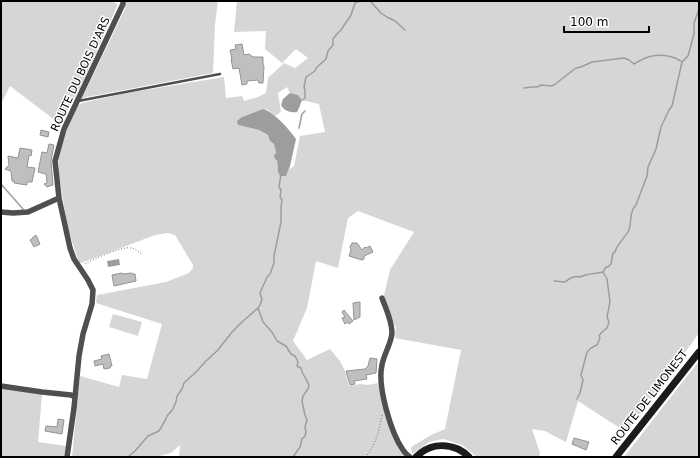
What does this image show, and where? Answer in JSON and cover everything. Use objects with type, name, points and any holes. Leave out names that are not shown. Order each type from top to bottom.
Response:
[{"type":"main road","name":"ROUTE DE LIMONEST","points":[[616,457],[699,352]]},
{"type":"main road","points":[[416,457],[428,447],[444,445],[460,450],[469,457]]},
{"type":"street","name":"ROUTE DU BOIS D'ARS","points":[[67,457],[79,356],[83,334],[92,304],[93,290],[91,284],[74,259],[70,248],[59,198],[55,161],[64,129],[123,1]]},
{"type":"street","points":[[1,212],[28,212],[59,198]]},
{"type":"street","points":[[382,298],[392,332],[380,374],[382,392],[391,425],[403,449],[410,457]]},
{"type":"street","points":[[1,386],[71,395],[75,397]]},
{"type":"lane","points":[[76,102],[220,74]]},
{"type":"path","points":[[80,268],[99,258],[130,247],[142,255]]},
{"type":"path","points":[[365,457],[373,447],[377,437],[382,412]]},
{"type":"shaded area","points":[[1,1],[110,1],[118,4],[82,84],[60,124],[10,86],[1,104]]},
{"type":"shaded area","points":[[126,1],[218,1],[215,24],[213,73],[82,98],[125,9]]},
{"type":"shaded area","points":[[237,1],[699,1],[699,333],[626,432],[578,401],[566,442],[545,431],[532,429],[540,453],[539,457],[477,457],[462,445],[443,439],[429,442],[412,454],[411,447],[431,435],[445,429],[461,350],[395,338],[396,327],[384,295],[390,270],[414,232],[358,211],[348,218],[338,268],[316,261],[307,308],[293,341],[307,360],[330,349],[340,361],[345,371],[349,386],[378,383],[387,422],[405,457],[179,457],[180,445],[171,453],[156,457],[72,457],[80,376],[119,387],[122,375],[147,379],[162,324],[96,303],[97,295],[166,282],[189,273],[193,268],[193,265],[175,235],[168,233],[155,235],[79,263],[68,229],[59,176],[58,157],[61,143],[77,106],[82,103],[127,93],[224,77],[226,98],[242,96],[244,101],[266,93],[268,78],[284,63],[295,68],[308,58],[296,49],[282,63],[265,49],[266,31],[234,32]],"holes":[[[287,87],[290,93],[298,95],[302,100],[319,104],[325,132],[300,136],[294,166],[288,170],[288,173],[278,172],[274,144],[270,141],[268,135],[259,130],[238,125],[242,117],[263,109],[268,110],[275,116],[281,112],[278,93]]]},
{"type":"shaded area","points":[[290,93],[298,95],[302,100],[297,112],[288,111],[281,105],[283,99]]},
{"type":"shaded area","points":[[263,109],[277,117],[296,139],[290,166],[286,176],[280,176],[278,172],[277,160],[275,159],[274,155],[276,153],[274,144],[270,141],[268,135],[259,130],[238,125],[237,121],[242,117]]},
{"type":"shaded area","points":[[119,259],[120,265],[108,267],[107,261]]},
{"type":"shaded area","points":[[113,314],[142,322],[138,336],[109,327]]},
{"type":"shaded area","points":[[699,361],[699,457],[624,457]]},
{"type":"shaded area","points":[[1,388],[42,394],[38,442],[66,446],[64,457],[1,457]]},
{"type":"building","points":[[242,44],[244,55],[249,54],[253,57],[263,57],[263,83],[259,83],[258,80],[247,81],[247,84],[242,85],[239,68],[233,69],[230,50],[236,49],[235,45]]},
{"type":"building","points":[[41,130],[49,132],[48,137],[40,135]]},
{"type":"building","points":[[49,144],[54,145],[51,161],[53,185],[47,187],[44,184],[47,183],[46,174],[38,172],[42,152],[47,153]]},
{"type":"building","points":[[20,148],[32,150],[31,156],[29,155],[27,167],[35,168],[32,182],[27,182],[27,185],[14,183],[14,181],[12,181],[11,171],[5,169],[9,165],[8,156],[18,158]]},
{"type":"building","points":[[36,235],[40,244],[34,247],[30,240]]},
{"type":"building","points":[[352,243],[357,243],[362,250],[365,247],[370,246],[373,252],[364,256],[364,259],[362,260],[349,256]]},
{"type":"building","points":[[122,273],[135,274],[136,281],[114,286],[112,275]]},
{"type":"building","points":[[360,302],[360,317],[354,320],[353,303]]},
{"type":"building","points":[[344,310],[353,321],[349,324],[348,322],[345,324],[342,318],[345,317],[342,312]]},
{"type":"building","points":[[109,354],[112,366],[110,366],[110,368],[104,369],[103,364],[95,366],[94,361],[102,359],[101,356]]},
{"type":"building","points":[[370,358],[377,359],[376,373],[366,375],[367,379],[354,381],[355,384],[350,385],[346,371],[365,369],[368,366]]},
{"type":"building","points":[[58,419],[64,420],[62,434],[45,431],[46,426],[57,427]]},
{"type":"building","points":[[574,438],[589,442],[586,450],[572,444]]},
{"type":"waterway","points":[[303,100],[305,98],[304,87],[306,77],[315,71],[316,68],[326,59],[328,51],[333,45],[333,39],[351,15],[355,3],[360,1]]},
{"type":"waterway","points":[[370,1],[381,13],[395,21],[405,30]]},
{"type":"waterway","points":[[699,1],[699,6]]},
{"type":"waterway","points":[[577,399],[583,380],[581,375],[587,352],[597,345],[600,338],[599,336],[607,328],[609,322],[607,317],[610,302],[607,279],[603,272],[606,267],[611,264],[613,253],[629,230],[632,211],[636,205],[647,176],[648,167],[656,149],[661,127],[672,106],[682,62],[688,56],[694,34],[694,23],[699,9]]},
{"type":"waterway","points":[[524,88],[537,87],[541,85],[554,85],[576,68],[592,62],[624,58],[634,64],[647,57],[660,55],[672,57],[682,62]]},
{"type":"waterway","points":[[299,128],[302,114],[305,111]]},
{"type":"waterway","points":[[128,457],[148,436],[159,431],[167,416],[173,409],[177,396],[184,383],[218,350],[232,332],[260,305],[262,299],[260,293],[274,263],[281,222],[282,200],[280,197],[281,190],[279,187],[281,174]]},
{"type":"waterway","points":[[1,184],[23,209]]},
{"type":"waterway","points":[[554,281],[565,282],[574,277],[603,272]]},
{"type":"waterway","points":[[258,308],[263,322],[272,332],[277,341],[286,346],[291,354],[295,356],[298,362],[297,366],[301,368],[309,385],[302,401],[307,420],[305,427],[306,432],[300,447],[293,457]]}]
